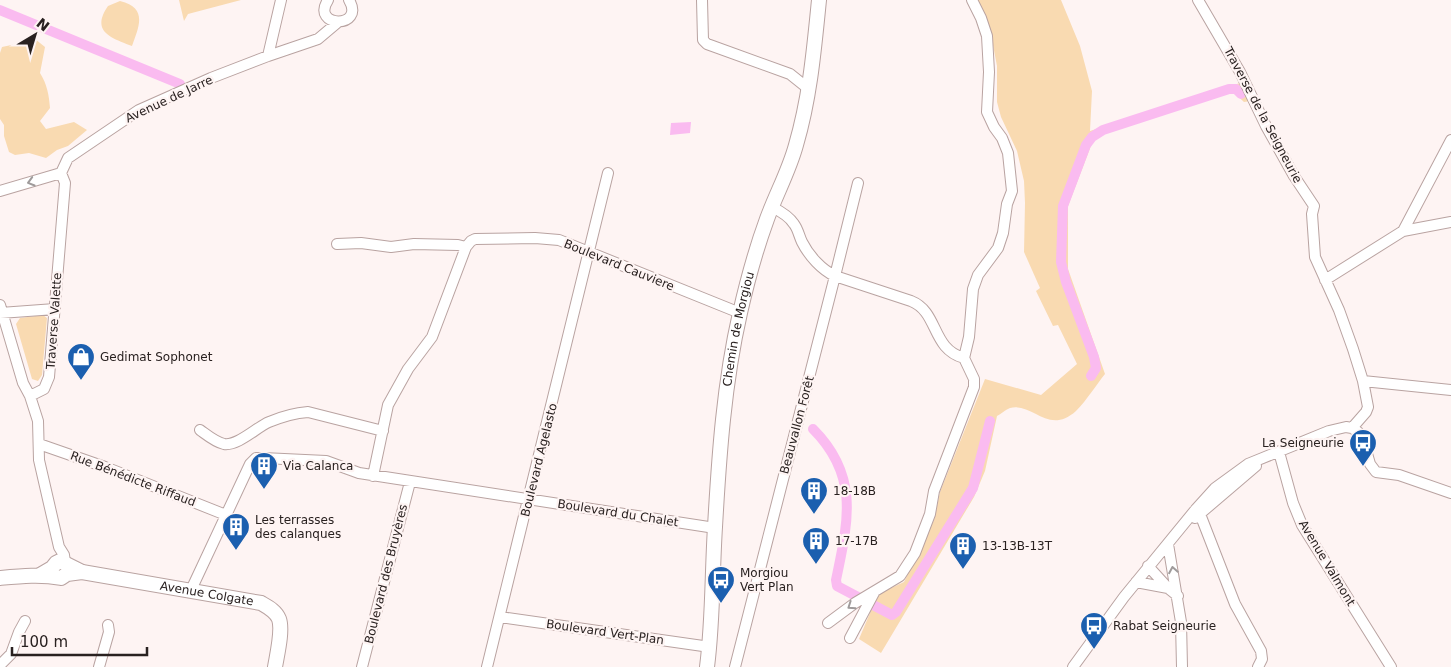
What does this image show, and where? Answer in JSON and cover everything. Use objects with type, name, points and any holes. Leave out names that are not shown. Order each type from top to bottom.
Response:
[{"type":"street","points":[[268,56],[281,0]]},
{"type":"street","points":[[328,0],[324,8],[333,21]]},
{"type":"street","points":[[702,0],[704,40],[707,44],[790,74],[810,90]]},
{"type":"street","name":"Chemin de Morgiou","points":[[707,667],[710,648],[715,528],[730,364],[740,313],[772,207],[796,148],[810,90],[819,0]]},
{"type":"street","points":[[828,623],[855,603],[900,576],[915,553],[930,514],[934,491],[974,387],[974,379],[964,358],[975,281],[998,248],[1003,233],[1007,204],[1012,191],[1008,153],[988,112],[989,72],[987,36],[972,0]]},
{"type":"street","name":"Traverse de la Seigneurie","points":[[1198,0],[1240,72],[1266,126],[1294,176],[1314,206],[1312,214],[1315,257],[1339,310],[1363,381],[1368,407],[1352,428]]},
{"type":"street","name":"Avenue de Jarre","points":[[61,173],[68,158],[139,110],[268,56],[318,39],[328,31],[333,21],[346,20],[350,17],[351,1]]},
{"type":"street","points":[[1403,232],[1451,140]]},
{"type":"street","points":[[0,191],[61,173]]},
{"type":"street","name":"Traverse Valette","points":[[30,396],[44,389],[50,377],[65,183],[61,173]]},
{"type":"street","name":"Boulevard Agelasto","points":[[487,667],[608,173]]},
{"type":"street","name":"Beauvallon Forêt","points":[[735,667],[858,183]]},
{"type":"street","points":[[772,207],[794,224],[803,244],[815,261],[825,270],[835,276],[921,306],[943,345],[954,355],[964,358]]},
{"type":"street","points":[[1325,280],[1403,232],[1451,222]]},
{"type":"street","name":"Boulevard Cauviere","points":[[466,246],[471,241],[479,238],[559,240],[740,313]]},
{"type":"street","points":[[337,244],[361,243],[391,246],[458,244],[466,246],[432,337],[408,369],[388,405],[373,476]]},
{"type":"street","points":[[55,309],[1,310],[23,383],[30,396],[38,421],[39,460],[59,547],[64,555],[60,568]]},
{"type":"street","points":[[1363,381],[1451,390]]},
{"type":"street","points":[[200,430],[219,442],[233,444],[268,422],[299,412],[308,412],[383,431]]},
{"type":"street","points":[[1073,667],[1148,566],[1180,529],[1198,512],[1215,488],[1248,464],[1329,431],[1346,427],[1358,432],[1363,440],[1370,464],[1376,472],[1399,476],[1451,493]]},
{"type":"street","name":"Rue Bénédicte Riffaud","points":[[39,444],[114,470],[226,515]]},
{"type":"street","name":"Avenue Valmont","points":[[1279,452],[1293,503],[1302,525],[1391,667]]},
{"type":"street","name":"Boulevard du Chalet","points":[[226,515],[250,464],[256,458],[326,461],[373,476],[715,528]]},
{"type":"street","name":"Boulevard des Bruyères","points":[[362,667],[410,482]]},
{"type":"street","points":[[1198,512],[1235,604],[1261,651],[1262,659],[1258,667]]},
{"type":"street","points":[[192,590],[226,515]]},
{"type":"street","points":[[1168,544],[1181,622],[1182,667]]},
{"type":"street","points":[[1148,566],[1178,596]]},
{"type":"street","name":"Avenue Colgate","points":[[0,578],[40,575],[60,568],[261,603],[273,611],[279,618],[280,627],[275,667]]},
{"type":"street","points":[[1136,582],[1168,588]]},
{"type":"street","points":[[850,638],[875,590]]},
{"type":"street","name":"Boulevard Vert-Plan","points":[[500,617],[710,648]]},
{"type":"street","points":[[0,665],[11,654],[25,621]]},
{"type":"street","points":[[99,667],[109,632],[108,625]]},
{"type":"shaded area","points":[[179,0],[241,0],[188,14],[184,21]]},
{"type":"shaded area","points":[[977,0],[1061,0],[1080,46],[1092,91],[1090,131],[1240,83],[1251,101],[1244,102],[1232,91],[1101,135],[1092,143],[1068,206],[1068,269],[1105,374],[1080,407],[1066,418],[1049,419],[1018,407],[1010,408],[997,416],[985,471],[974,497],[881,653],[859,639],[878,594],[904,582],[934,520],[940,492],[985,379],[1041,395],[1077,364],[1058,325],[1053,326],[1036,291],[1040,288],[1024,252],[1024,181],[1017,151],[1001,117],[997,102],[997,66],[991,35]]},
{"type":"shaded area","points":[[120,1],[135,8],[138,13],[139,25],[132,46],[111,37],[102,28],[101,22],[108,6]]},
{"type":"shaded area","points":[[26,38],[35,39],[45,47],[40,73],[47,90],[50,108],[40,121],[46,129],[74,122],[87,130],[68,146],[57,150],[46,158],[29,153],[15,155],[9,152],[4,136],[4,125],[0,119],[0,53],[2,47],[16,44]]},
{"type":"shaded area","points":[[691,122],[690,133],[670,135],[671,123]]},
{"type":"shaded area","points":[[43,315],[47,318],[42,375],[38,381],[32,379],[16,324],[20,318]]},
{"type":"waterway","points":[[0,10],[180,84]]},
{"type":"waterway","points":[[1091,376],[1096,368],[1094,357],[1066,282],[1061,262],[1063,206],[1086,145],[1092,137],[1103,130],[1229,89],[1236,89],[1241,94]]},
{"type":"waterway","points":[[813,429],[828,447],[838,464],[847,500],[844,539],[836,580],[837,586],[892,615],[896,612],[973,488],[990,421]]},
{"type":"place","name":"Gedimat Sophonet","points":[[81,381]]},
{"type":"place","name":"La Seigneurie","points":[[1363,467]]},
{"type":"place","name":"Via Calanca","points":[[264,490]]},
{"type":"place","name":"18-18B","points":[[814,515]]},
{"type":"place","name":"Les terrasses des calanques","points":[[236,551]]},
{"type":"place","name":"17-17B","points":[[816,565]]},
{"type":"place","name":"13-13B-13T","points":[[963,570]]},
{"type":"place","name":"Morgiou Vert Plan","points":[[721,604]]},
{"type":"place","name":"Rabat Seigneurie","points":[[1094,650]]}]
